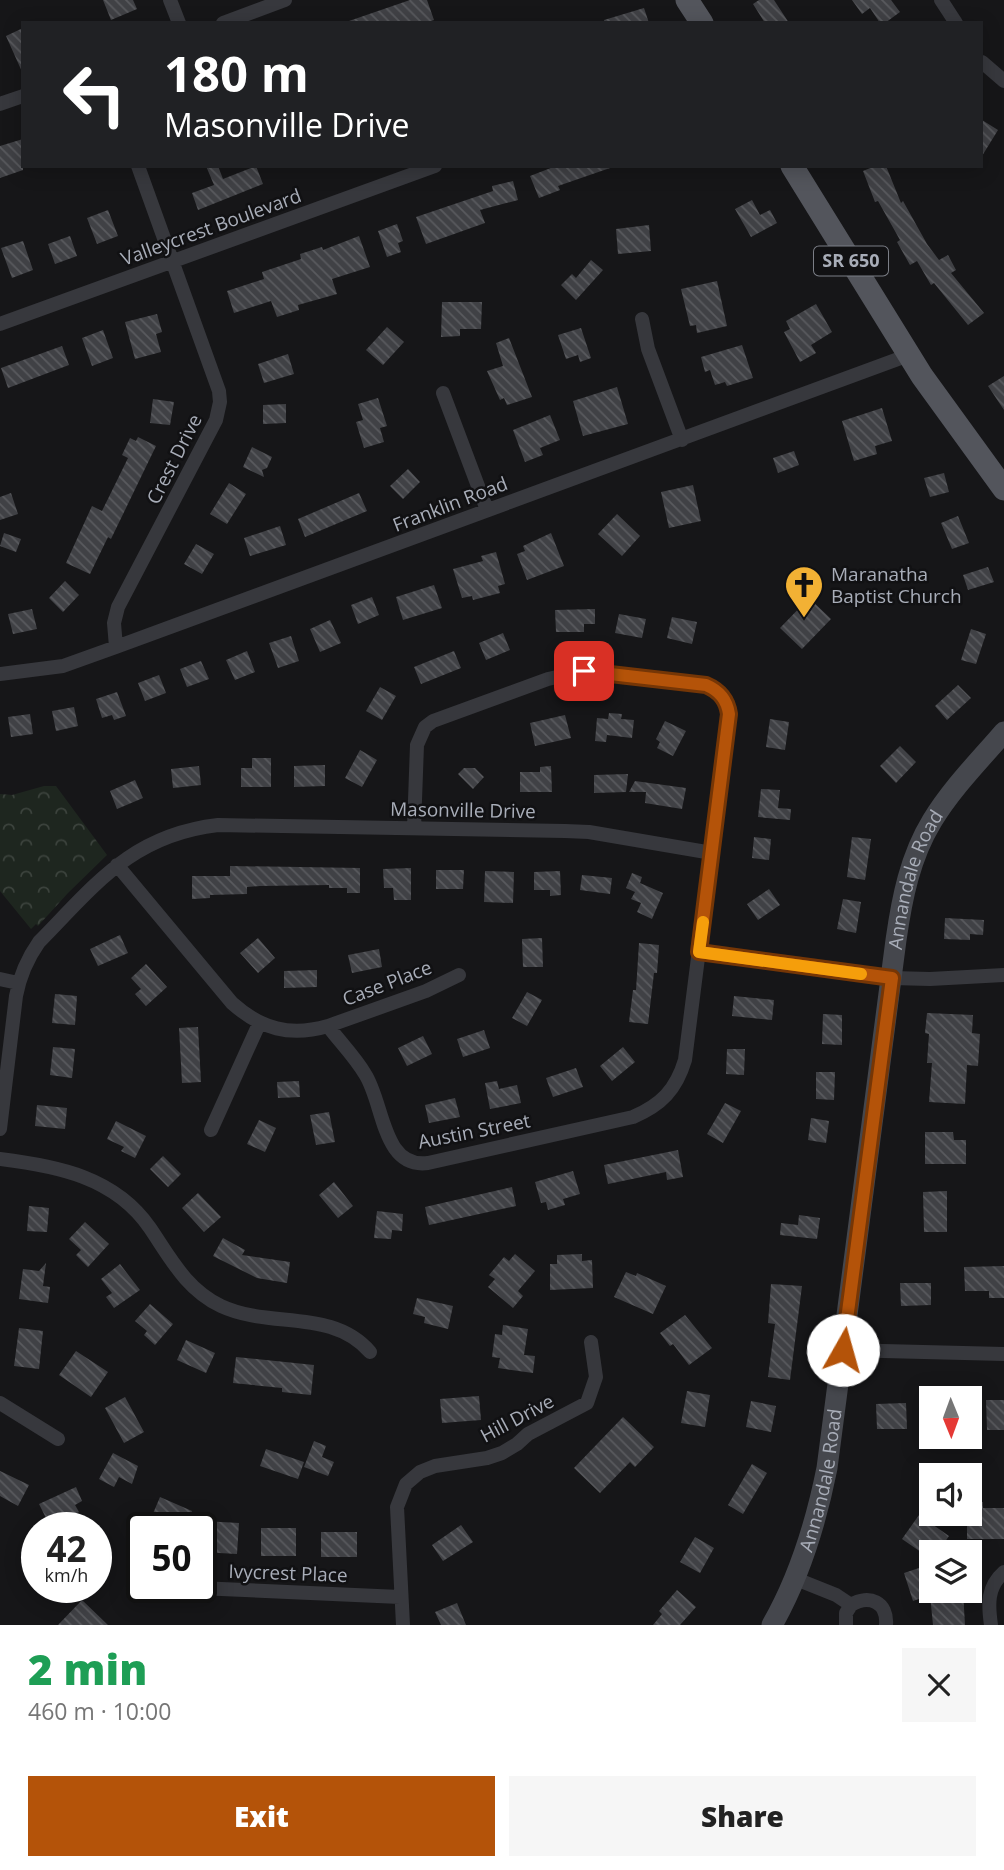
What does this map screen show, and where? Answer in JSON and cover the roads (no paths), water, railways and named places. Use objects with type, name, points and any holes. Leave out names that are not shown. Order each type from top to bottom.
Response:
[{"type":"main road","points":[[687,0],[701,21]]},
{"type":"main road","name":"SR 650","points":[[793,168],[909,355],[1003,489]]},
{"type":"main road","name":"Annandale Road","points":[[772,1625],[796,1579],[822,1492],[902,904],[919,848],[932,821],[953,791],[1004,732]]},
{"type":"street","points":[[170,0],[178,21]]},
{"type":"street","points":[[228,21],[285,0]]},
{"type":"street","points":[[941,0],[955,21]]},
{"type":"street","points":[[983,63],[1004,81]]},
{"type":"street","points":[[0,104],[21,97]]},
{"type":"street","name":"Crest Drive","points":[[116,647],[114,623],[118,607],[219,413],[219,391],[139,168]]},
{"type":"street","name":"Valleycrest Boulevard","points":[[0,324],[429,168]]},
{"type":"street","points":[[642,319],[649,349],[682,440]]},
{"type":"street","name":"Franklin Road","points":[[0,674],[63,666],[909,355]]},
{"type":"street","points":[[443,393],[487,510]]},
{"type":"street","points":[[414,828],[416,745],[425,727],[443,717],[567,673],[597,671],[706,685],[723,696],[729,714],[699,952],[892,978],[1004,975]]},
{"type":"street","name":"Masonville Drive","points":[[0,1129],[18,984],[29,956],[39,942],[117,865],[150,843],[170,835],[207,826],[589,832],[712,853]]},
{"type":"street","points":[[117,865],[232,1003],[259,1024],[293,1032],[328,1026]]},
{"type":"street","name":"Austin Street","points":[[328,1026],[365,1072],[373,1087],[393,1149],[410,1162],[428,1163],[633,1117],[660,1103],[674,1088],[685,1060],[699,952]]},
{"type":"street","name":"Case Place","points":[[328,1026],[459,975]]},
{"type":"street","points":[[0,979],[18,984]]},
{"type":"street","points":[[211,1130],[259,1024]]},
{"type":"street","points":[[0,1159],[49,1165],[73,1172],[116,1193],[148,1226],[175,1268],[189,1284],[221,1306],[262,1317],[338,1328],[351,1334],[370,1352]]},
{"type":"street","name":"Hill Drive","points":[[400,1597],[397,1507],[406,1484],[420,1472],[435,1466],[502,1453],[528,1434],[587,1403],[596,1377],[591,1342]]},
{"type":"street","points":[[843,1350],[1004,1354]]},
{"type":"street","points":[[0,1403],[58,1439]]},
{"type":"street","points":[[991,1625],[988,1606],[990,1594],[995,1582],[1004,1572]]},
{"type":"street","points":[[796,1579],[836,1595],[851,1605]]},
{"type":"street","name":"Ivycrest Place","points":[[217,1589],[400,1597]]},
{"type":"street","points":[[400,1597],[403,1625]]},
{"type":"street","points":[[846,1625],[846,1613],[851,1605],[860,1600],[875,1601],[883,1607],[887,1614],[886,1625]]},
{"type":"place","name":"Maranatha Baptist Church","points":[[804,619]]}]
